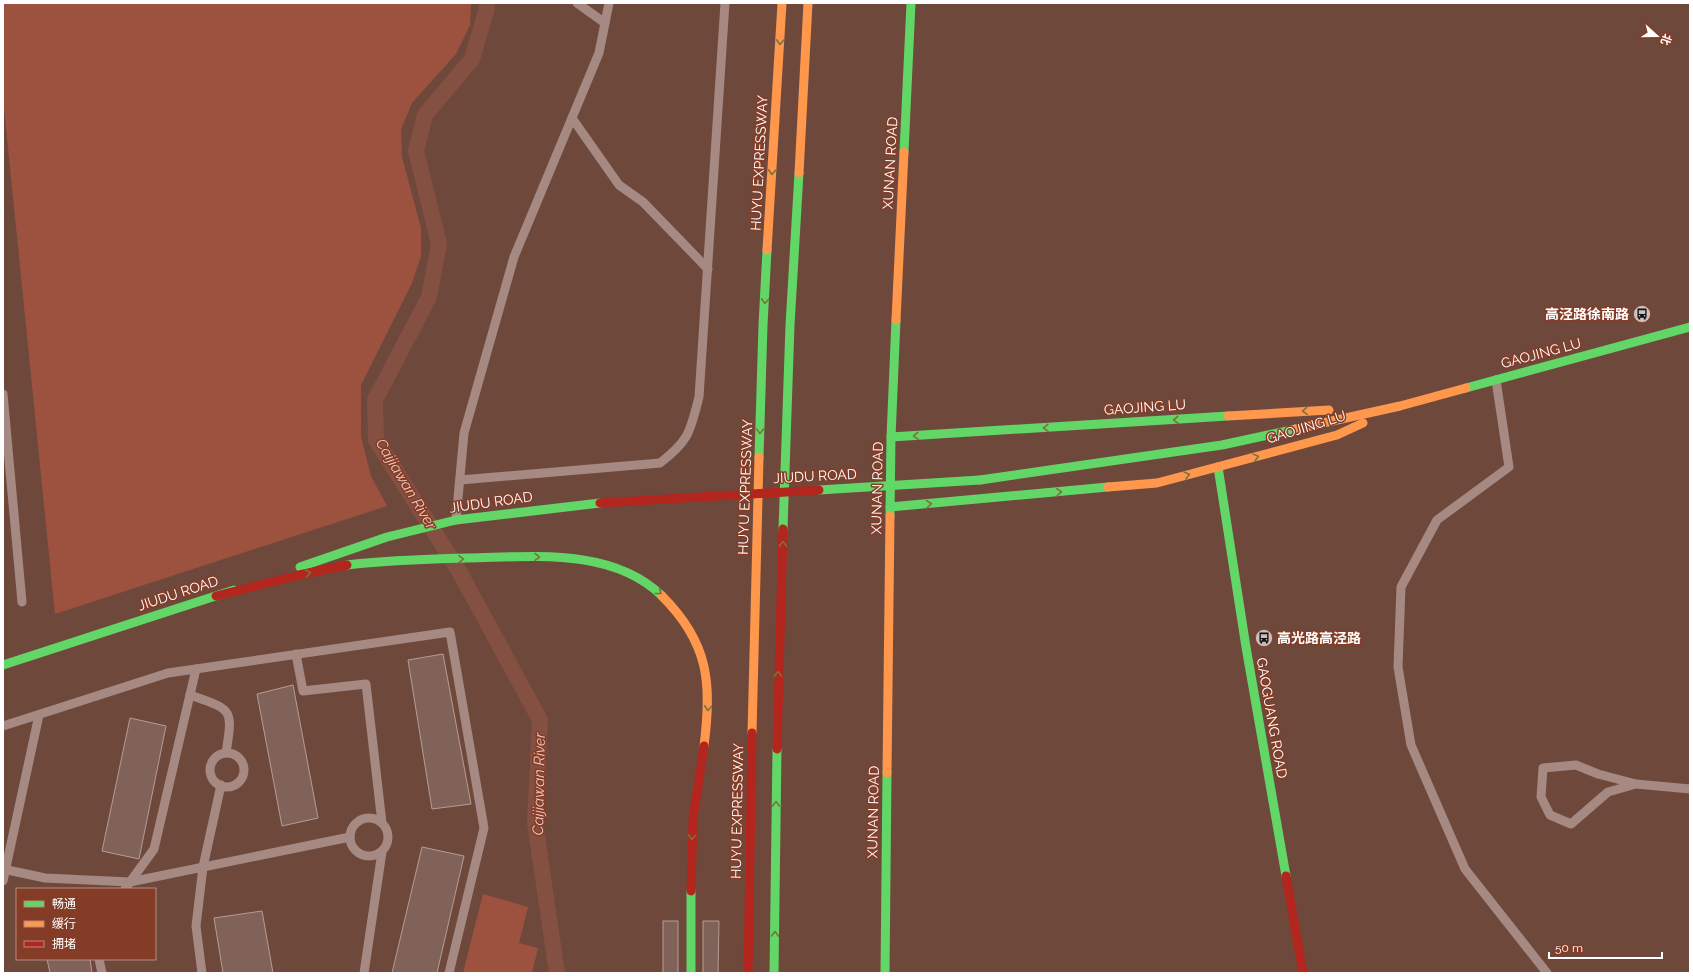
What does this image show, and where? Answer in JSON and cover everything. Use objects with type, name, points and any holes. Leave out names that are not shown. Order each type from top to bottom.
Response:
[{"type":"main road","name":"HUYU EXPRESSWAY","points":[[748,973],[753,687],[763,325],[782,3]]},
{"type":"main road","points":[[774,973],[778,680],[790,333],[809,3]]},
{"type":"main road","name":"XUNAN ROAD","points":[[884,973],[891,437],[911,3]]},
{"type":"main road","name":"GAOJING LU","points":[[980,480],[1222,445],[1400,406],[1690,327]]},
{"type":"main road","name":"GAOJING LU","points":[[891,437],[1400,406]]},
{"type":"main road","name":"GAOJING LU","points":[[890,507],[1157,483],[1338,435],[1400,406]]},
{"type":"main road","name":"GAOGUANG ROAD","points":[[1218,467],[1246,647],[1303,973]]},
{"type":"main road","name":"JIUDU ROAD","points":[[3,665],[216,596],[387,537],[456,520],[600,503],[980,480]]},
{"type":"main road","points":[[216,596],[307,573],[341,567],[424,559],[498,558],[569,558],[606,564],[636,576],[663,595],[685,620],[699,647],[706,673],[708,700],[691,854],[691,973]]},
{"type":"lane","points":[[577,3],[605,23]]},
{"type":"lane","points":[[456,520],[464,433],[514,257],[599,53],[609,3]]},
{"type":"lane","points":[[460,480],[660,463],[678,449],[691,430],[699,397],[725,3]]},
{"type":"lane","points":[[572,118],[619,185],[643,202],[708,269]]},
{"type":"lane","points":[[1496,380],[1509,467],[1437,520],[1401,587],[1398,667],[1411,745],[1465,870],[1547,973]]},
{"type":"lane","points":[[3,394],[8,495],[22,602]]},
{"type":"lane","points":[[3,726],[168,673],[450,632],[484,828],[449,973]]},
{"type":"lane","points":[[296,654],[303,691],[366,684],[382,823],[388,834],[386,847],[382,852],[376,855],[364,856],[354,848],[350,836],[354,825],[365,818],[371,818],[382,823]]},
{"type":"lane","points":[[127,886],[154,849],[196,669]]},
{"type":"lane","points":[[190,695],[220,706],[229,714],[231,725],[226,753]]},
{"type":"lane","points":[[3,881],[7,839],[38,715]]},
{"type":"lane","points":[[226,753],[236,756],[241,760],[244,770],[243,775],[237,784],[232,786],[221,785],[213,778],[211,768],[216,758],[226,753]]},
{"type":"lane","points":[[1636,784],[1608,792],[1570,824],[1550,815],[1541,797],[1543,768],[1576,765],[1598,774],[1636,784],[1690,789]]},
{"type":"lane","points":[[202,973],[196,926],[203,867],[221,785]]},
{"type":"lane","points":[[4,869],[45,878],[127,886],[203,867],[350,836]]},
{"type":"lane","points":[[364,973],[382,852]]},
{"type":"lane","points":[[99,960],[102,973]]},
{"type":"shaded area","points":[[3,3],[471,3],[470,25],[456,54],[412,103],[401,129],[402,157],[421,228],[421,256],[412,283],[361,385],[361,437],[371,476],[387,506],[55,614],[3,98]]},
{"type":"shaded area","points":[[483,894],[528,907],[519,943],[538,948],[532,973],[463,973]]},
{"type":"building","points":[[443,654],[471,804],[432,809],[408,660]]},
{"type":"building","points":[[293,685],[318,818],[282,826],[257,694]]},
{"type":"building","points":[[130,718],[166,726],[139,859],[102,851]]},
{"type":"building","points":[[422,847],[464,856],[437,973],[392,973]]},
{"type":"building","points":[[262,911],[273,973],[223,973],[214,918]]},
{"type":"building","points":[[663,921],[678,921],[678,973],[663,973]]},
{"type":"building","points":[[703,921],[719,921],[718,973],[703,973]]},
{"type":"building","points":[[47,960],[90,960],[92,973],[50,973]]},
{"type":"waterway","name":"Caijiawan River","points":[[486,3],[487,8],[472,59],[425,115],[416,151],[439,244],[429,297],[375,400],[376,440],[459,571],[540,720],[535,823],[557,973]]},
{"type":"traffic: fast","points":[[904,152],[911,3]]},
{"type":"traffic: fast","points":[[783,529],[790,325],[799,173]]},
{"type":"traffic: fast","points":[[759,457],[767,250]]},
{"type":"traffic: fast","points":[[890,516],[891,437],[896,320]]},
{"type":"traffic: fast","points":[[1466,388],[1690,327]]},
{"type":"traffic: fast","points":[[891,437],[1228,416]]},
{"type":"traffic: fast","points":[[980,480],[1222,445],[1296,429]]},
{"type":"traffic: fast","points":[[1218,467],[1246,647],[1286,876]]},
{"type":"traffic: fast","points":[[819,490],[980,480]]},
{"type":"traffic: fast","points":[[890,507],[1108,487]]},
{"type":"traffic: fast","points":[[300,567],[387,537],[456,520],[600,503]]},
{"type":"traffic: fast","points":[[347,565],[438,559],[518,557],[570,558],[595,562],[619,569],[642,580],[662,596]]},
{"type":"traffic: fast","points":[[3,665],[234,590]]},
{"type":"traffic: fast","points":[[774,973],[777,749]]},
{"type":"traffic: fast","points":[[885,973],[887,773]]},
{"type":"traffic: fast","points":[[691,891],[691,973]]},
{"type":"traffic: slow","points":[[767,250],[782,3]]},
{"type":"traffic: slow","points":[[799,173],[808,3]]},
{"type":"traffic: slow","points":[[896,320],[904,152]]},
{"type":"traffic: slow","points":[[1296,429],[1400,406],[1466,388]]},
{"type":"traffic: slow","points":[[1228,416],[1329,410]]},
{"type":"traffic: slow","points":[[1108,487],[1157,483],[1337,435],[1363,423]]},
{"type":"traffic: slow","points":[[752,733],[759,457]]},
{"type":"traffic: slow","points":[[887,773],[890,516]]},
{"type":"traffic: slow","points":[[662,596],[678,613],[690,630],[704,665],[707,683],[704,746]]},
{"type":"traffic: jam","points":[[600,503],[819,490]]},
{"type":"traffic: jam","points":[[777,749],[783,529]]},
{"type":"traffic: jam","points":[[216,596],[299,575],[347,565]]},
{"type":"traffic: jam","points":[[748,973],[752,733]]},
{"type":"traffic: jam","points":[[691,891],[693,819],[704,746]]},
{"type":"traffic: jam","points":[[1286,876],[1303,973]]},
{"type":"place","name":"高泾路徐南路","points":[[1642,314]]},
{"type":"place","name":"高光路高泾路","points":[[1264,638]]}]
